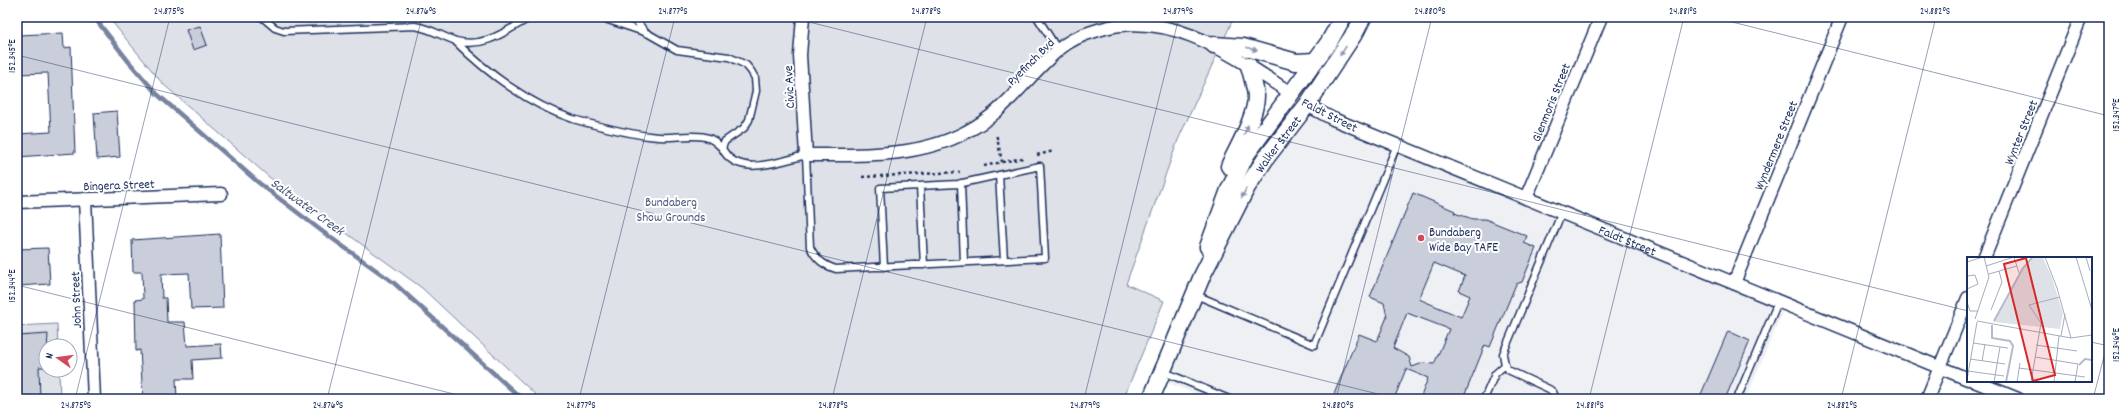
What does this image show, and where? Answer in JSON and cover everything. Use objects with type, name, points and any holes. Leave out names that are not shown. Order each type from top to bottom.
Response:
[{"type":"main road","name":"Walker Street","points":[[1202,276],[1209,245],[1229,190],[1246,155],[1292,94],[1343,17]]},
{"type":"main road","name":"Walker Street","points":[[1151,399],[1202,276],[1247,187],[1266,158],[1307,104],[1356,31],[1363,17]]},
{"type":"main road","points":[[1214,45],[1243,47],[1296,62],[1315,61]]},
{"type":"main road","points":[[1209,245],[1209,215],[1213,201],[1249,123],[1255,103],[1255,89],[1249,66]]},
{"type":"main road","name":"Faldt Street","points":[[1292,94],[1307,104]]},
{"type":"street","name":"Civic Ave","points":[[803,17],[800,49],[806,155]]},
{"type":"street","name":"Glenmoris Street","points":[[1526,198],[1601,17]]},
{"type":"street","name":"Wyndermere Street","points":[[1734,283],[1842,17]]},
{"type":"street","name":"Wynter Street","points":[[1984,257],[2081,17]]},
{"type":"street","name":"Pyefinch Bvd","points":[[806,155],[895,152],[932,146],[949,140],[994,115],[1009,102],[1058,50],[1088,33],[1119,25],[1137,24],[1165,27],[1214,45],[1292,94]]},
{"type":"street","name":"Faldt Street","points":[[1307,104],[1329,116],[1397,145],[1967,379]]},
{"type":"street","name":"Bingera Street","points":[[17,202],[221,194]]},
{"type":"street","name":"John Street","points":[[85,199],[94,399]]},
{"type":"street","points":[[1927,399],[1967,300]]},
{"type":"street","points":[[1976,382],[2018,399]]},
{"type":"lane","points":[[262,17],[276,28],[284,31],[415,26],[436,31],[455,41],[470,56],[518,91],[539,103],[572,118],[625,132],[653,137],[707,137],[717,142],[731,160],[746,166],[758,166],[806,155],[809,242],[813,254],[823,264],[836,269],[884,267],[924,265],[1045,258],[1040,166],[961,183],[880,188],[884,267]]},
{"type":"lane","points":[[455,41],[477,43],[488,41],[531,17]]},
{"type":"lane","points":[[599,17],[647,33],[677,50],[729,57],[746,65],[755,78],[756,91],[749,120],[744,128],[725,141],[722,148]]},
{"type":"lane","points":[[633,17],[647,33]]},
{"type":"lane","points":[[1037,17],[1058,50]]},
{"type":"lane","points":[[1194,295],[1314,345],[1397,145]]},
{"type":"lane","points":[[999,176],[1004,260]]},
{"type":"lane","points":[[961,183],[964,262]]},
{"type":"lane","points":[[920,186],[924,265]]},
{"type":"lane","points":[[1556,399],[1553,392],[1549,389],[1512,374],[1505,365],[1503,354],[1562,212]]},
{"type":"lane","points":[[1737,399],[1778,302]]},
{"type":"lane","points":[[1484,399],[1495,374],[1505,365]]},
{"type":"lane","points":[[1162,372],[1229,399]]},
{"type":"path","points":[[981,167],[1002,162],[996,133]]},
{"type":"path","points":[[862,177],[961,172]]},
{"type":"shaded area","name":"Bundaberg Wide Bay TAFE","points":[[1307,106],[1785,306],[1746,399],[1208,399],[1160,380],[1248,189]]},
{"type":"green space","name":"Bundaberg Show Grounds","points":[[108,17],[1234,17],[1178,140],[1126,284],[1164,301],[1123,399],[540,399],[422,288],[269,177],[163,84]]},
{"type":"green space","points":[[57,324],[58,338],[38,338],[38,378],[59,378],[60,399],[17,399],[17,326]]},
{"type":"building","points":[[200,26],[207,45],[193,50],[186,30]]},
{"type":"building","points":[[63,33],[64,48],[71,47],[75,153],[17,157],[17,134],[51,132],[48,73],[17,74],[18,35]]},
{"type":"building","points":[[117,111],[120,157],[97,159],[94,113]]},
{"type":"building","points":[[1413,193],[1455,211],[1454,213],[1473,219],[1485,219],[1527,236],[1524,243],[1536,248],[1522,282],[1516,284],[1490,347],[1485,345],[1463,399],[1420,399],[1428,378],[1406,369],[1394,399],[1332,399],[1359,334],[1377,341],[1387,317],[1384,303],[1370,297]],"holes":[[[1434,263],[1465,276],[1459,291],[1470,296],[1461,317],[1419,299]],[[1407,313],[1449,329],[1434,364],[1423,363],[1412,367],[1409,357],[1393,348]]]},
{"type":"building","points":[[220,234],[223,308],[191,309],[189,273],[161,274],[162,298],[166,298],[167,322],[185,322],[187,346],[221,344],[222,358],[192,360],[193,379],[176,379],[177,399],[143,399],[140,350],[136,351],[135,300],[143,299],[142,272],[133,272],[132,240]]},
{"type":"building","points":[[48,248],[50,284],[17,286],[17,249]]},
{"type":"building","points":[[1728,331],[1750,341],[1725,399],[1699,399]]},
{"type":"building","points":[[48,334],[48,338],[38,338],[38,378],[39,378],[40,398],[17,399],[17,336]]},
{"type":"waterway","name":"Saltwater Creek","points":[[94,17],[129,62],[157,94],[259,183],[323,232],[394,283],[522,399]]},
{"type":"place","name":"Bundaberg Wide Bay TAFE","points":[[1421,238]]}]
